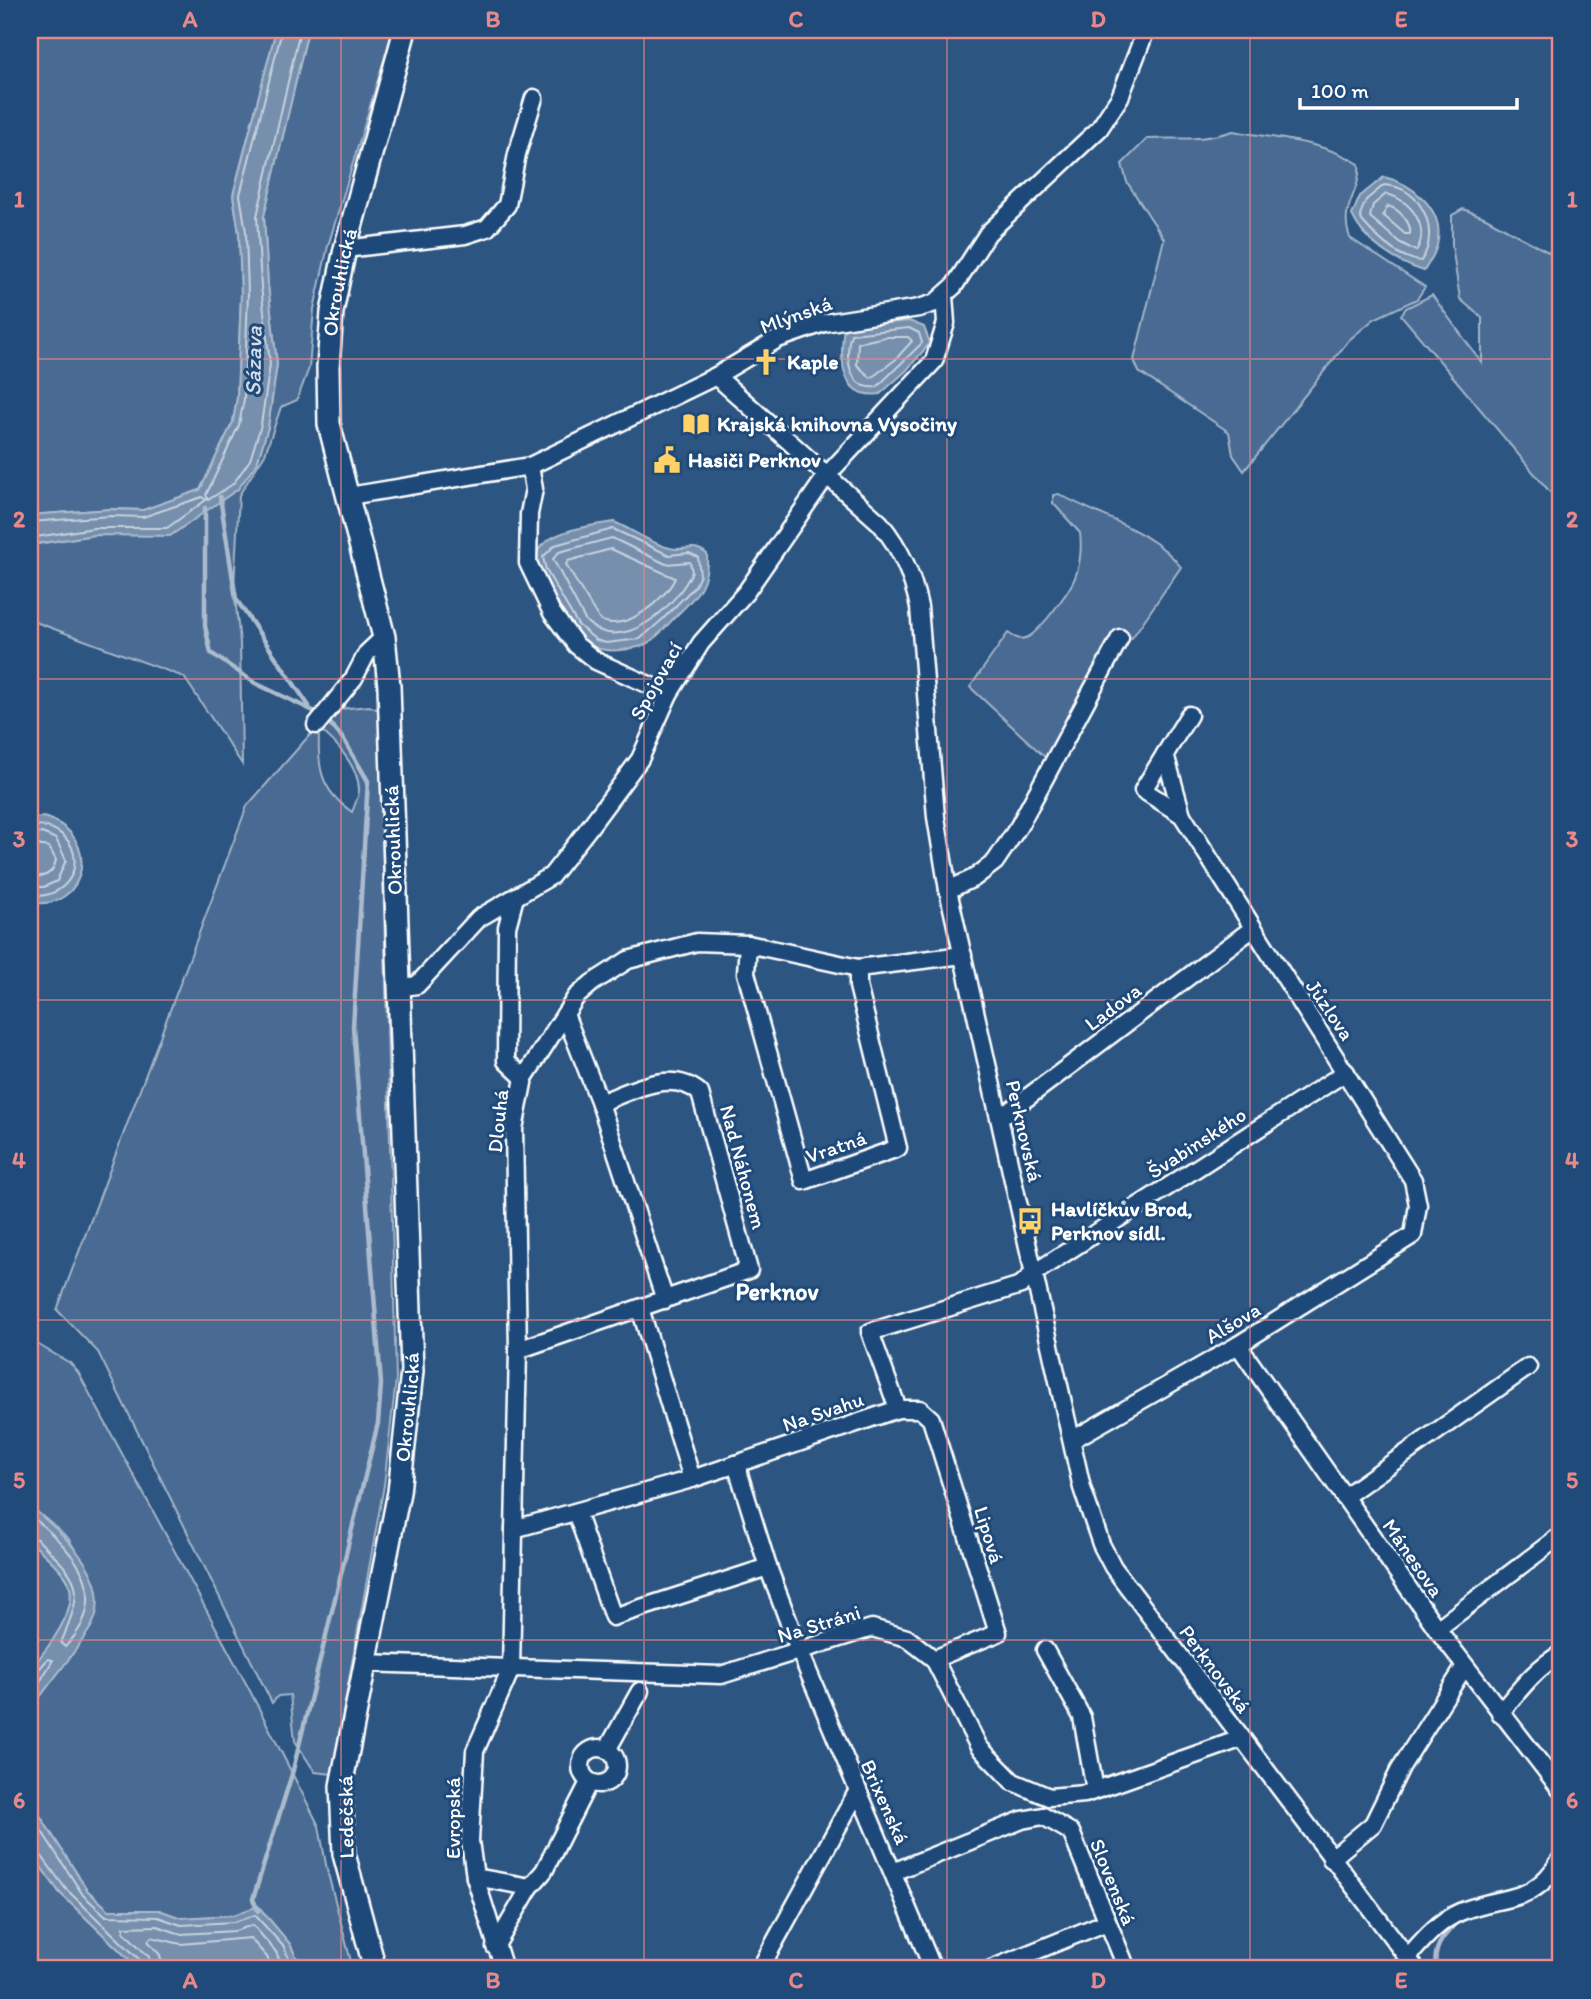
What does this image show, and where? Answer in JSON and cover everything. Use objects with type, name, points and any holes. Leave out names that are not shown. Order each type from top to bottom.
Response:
[{"type":"main road","name":"Okrouhlická","points":[[364,1663],[399,1492],[412,1371],[389,686],[384,637],[329,424],[328,367],[332,312],[345,249],[405,30]]},
{"type":"main road","name":"Ledečská","points":[[364,1663],[341,1786],[344,1854],[375,1969]]},
{"type":"street","points":[[944,296],[988,233],[1079,148],[1110,115],[1146,30]]},
{"type":"street","points":[[345,249],[465,235],[487,228],[507,205],[517,154],[534,98]]},
{"type":"street","name":"Mlýnská","points":[[349,496],[530,466],[716,376],[778,340],[824,323],[919,308],[944,296]]},
{"type":"street","name":"Spojovací","points":[[398,988],[417,985],[479,918],[551,876],[640,759],[669,694],[701,643],[746,592],[827,475],[934,360],[946,323],[944,296]]},
{"type":"street","name":"Perknovská","points":[[716,376],[890,535],[913,582],[919,607],[936,817],[948,890],[1092,1522],[1107,1556],[1240,1739],[1411,1964]]},
{"type":"street","points":[[530,466],[534,489],[528,514],[528,563],[552,613],[576,645],[596,661],[669,694]]},
{"type":"street","points":[[316,724],[354,678],[367,653],[384,637]]},
{"type":"street","points":[[948,890],[974,878],[995,862],[1019,826],[1120,638]]},
{"type":"street","name":"Jůzlova","points":[[1182,815],[1143,790],[1189,715]]},
{"type":"street","name":"Jůzlova","points":[[1165,754],[1182,815],[1413,1180],[1418,1205],[1413,1235]]},
{"type":"street","points":[[515,897],[507,927],[506,1061],[524,1078]]},
{"type":"street","name":"Ladova","points":[[1000,1118],[1252,929]]},
{"type":"street","name":"Dlouhá","points":[[511,1669],[518,1350],[514,1129],[524,1078],[565,1014],[592,983],[628,960],[697,942],[748,944],[859,968],[963,956]]},
{"type":"street","name":"Vratná","points":[[748,944],[746,973],[804,1181],[898,1148],[858,986],[859,968]]},
{"type":"street","points":[[518,1350],[665,1300],[600,1103],[565,1014]]},
{"type":"street","name":"Švabinského","points":[[1034,1273],[1346,1072]]},
{"type":"street","name":"Nad Náhonem","points":[[600,1103],[667,1081],[688,1083],[704,1100],[749,1270],[665,1300]]},
{"type":"street","name":"Alšova","points":[[1072,1440],[1238,1345],[1413,1235]]},
{"type":"street","name":"Na Svahu","points":[[514,1530],[692,1479],[898,1409],[870,1332],[1021,1285],[1034,1273]]},
{"type":"street","points":[[640,1308],[692,1479]]},
{"type":"street","name":"Mánesova","points":[[1238,1345],[1437,1629],[1561,1790]]},
{"type":"street","points":[[1345,1497],[1528,1367]]},
{"type":"street","name":"Lipová","points":[[898,1409],[920,1409],[931,1419],[998,1633],[934,1659]]},
{"type":"street","name":"Brixenská","points":[[736,1464],[768,1567],[800,1652],[933,1969]]},
{"type":"street","points":[[576,1512],[613,1617],[768,1567]]},
{"type":"street","points":[[1437,1629],[1561,1535]]},
{"type":"street","name":"Na Stráni","points":[[364,1663],[721,1675],[872,1628],[907,1638],[934,1659],[979,1747],[1013,1783],[1049,1797],[1095,1790],[1240,1739]]},
{"type":"street","points":[[1045,1650],[1082,1717],[1095,1790]]},
{"type":"street","points":[[1500,1713],[1539,1669],[1561,1654]]},
{"type":"street","points":[[1331,1859],[1373,1824],[1401,1767],[1465,1667]]},
{"type":"street","name":"Evropská","points":[[504,1969],[475,1877],[470,1841],[475,1751],[511,1669]]},
{"type":"street","points":[[607,1750],[640,1691]]},
{"type":"street","points":[[594,1748],[607,1750],[617,1762],[614,1777],[604,1784],[589,1782],[581,1772],[584,1755],[594,1748]]},
{"type":"street","points":[[495,1947],[530,1887],[544,1871],[589,1782]]},
{"type":"street","points":[[760,1969],[857,1792]]},
{"type":"street","name":"Slovenská","points":[[893,1872],[1022,1820],[1043,1816],[1071,1832],[1127,1969]]},
{"type":"street","points":[[1411,1964],[1435,1926],[1460,1912],[1533,1892],[1552,1874],[1561,1859]]},
{"type":"street","points":[[475,1877],[530,1887]]},
{"type":"street","points":[[991,1969],[1107,1922]]},
{"type":"shaded area","points":[[30,30],[276,30],[233,195],[239,233],[241,294],[237,398],[233,422],[200,490],[143,510],[111,509],[30,515]]},
{"type":"shaded area","points":[[308,30],[393,30],[328,246],[314,309],[309,368],[297,400],[281,407],[265,454],[239,495],[234,588],[240,643],[242,764],[184,677],[30,620],[30,545],[94,535],[132,534],[257,463],[268,427],[277,364],[264,216]]},
{"type":"shaded area","points":[[1233,131],[1314,145],[1359,164],[1357,183],[1348,208],[1347,227],[1350,238],[1425,287],[1417,299],[1374,319],[1349,340],[1244,471],[1233,455],[1229,432],[1139,372],[1134,360],[1164,239],[1127,182],[1122,164],[1147,139],[1200,138]]},
{"type":"shaded area","points":[[1463,209],[1484,217],[1561,259],[1561,501],[1549,491],[1401,315],[1406,308],[1432,295],[1482,363],[1482,318],[1460,299],[1452,246],[1452,215]]},
{"type":"shaded area","points":[[1059,494],[1140,533],[1156,543],[1181,567],[1132,638],[1123,641],[1048,760],[970,687],[1008,633],[1022,639],[1028,637],[1053,612],[1073,582],[1080,558],[1080,533],[1053,503],[1053,495]]},
{"type":"shaded area","points":[[369,706],[379,710],[396,1379],[384,1485],[332,1774],[315,1772],[295,1741],[290,1695],[278,1696],[272,1703],[98,1352],[57,1310],[247,806],[307,738],[339,709]],"holes":[[[319,729],[345,755],[355,772],[359,790],[352,812],[333,795],[323,776],[319,755]]]},
{"type":"shaded area","points":[[30,1340],[70,1363],[78,1372],[249,1689],[319,1826],[327,1870],[353,1969],[302,1969],[290,1944],[258,1906],[234,1915],[181,1918],[159,1910],[109,1910],[88,1891],[30,1800],[30,1711],[53,1676],[95,1584],[68,1538],[30,1506]]},
{"type":"shaded area","points":[[30,1541],[61,1570],[71,1592],[70,1604],[60,1628],[30,1669]]},
{"type":"shaded area","points":[[30,1852],[60,1893],[137,1967],[146,1969],[30,1969]]},
{"type":"water","name":"Sázava","points":[[276,30],[308,30],[264,216],[277,364],[268,427],[257,463],[238,489],[170,536],[94,535],[30,545],[30,515],[111,509],[143,510],[200,490],[233,422],[237,398],[241,294],[239,233],[233,195]]},
{"type":"water","points":[[1384,177],[1414,191],[1430,208],[1435,218],[1438,228],[1437,244],[1424,271],[1403,263],[1382,250],[1357,225],[1352,215],[1360,196]]},
{"type":"water","points":[[909,321],[924,327],[930,343],[906,371],[880,394],[866,394],[856,390],[845,373],[842,350],[844,327]]},
{"type":"water","points":[[614,522],[663,546],[675,549],[693,548],[707,554],[704,581],[685,607],[647,644],[625,650],[599,649],[576,631],[546,586],[537,558],[539,549],[553,537]]},
{"type":"water","points":[[43,817],[62,826],[75,839],[81,854],[81,870],[75,885],[65,896],[49,902],[30,902],[30,818]]},
{"type":"water","points":[[30,1506],[70,1543],[82,1559],[92,1575],[97,1592],[97,1609],[85,1637],[30,1711],[30,1669],[60,1628],[70,1604],[71,1592],[61,1570],[30,1541]]},
{"type":"water","points":[[30,1800],[88,1891],[109,1910],[159,1910],[181,1918],[234,1915],[258,1906],[290,1944],[302,1969],[137,1967],[60,1893],[30,1852]]},
{"type":"waterway","points":[[220,497],[236,599],[309,706]]},
{"type":"waterway","points":[[205,508],[205,626],[211,653],[255,683],[324,716],[344,740],[368,781],[353,1027],[381,1384],[378,1423],[292,1774],[253,1899],[258,1911]]},
{"type":"waterway","points":[[1436,1969],[1439,1944],[1455,1924]]},
{"type":"place","name":"Kaple","points":[[766,362]]},
{"type":"place","name":"Krajská knihovna Vysočiny","points":[[696,424]]},
{"type":"place","name":"Hasiči Perknov","points":[[667,460]]},
{"type":"place","name":"Havlíčkův Brod, Perknov sídl.","points":[[1030,1221]]},
{"type":"district","name":"Perknov","points":[[777,1292]]}]
